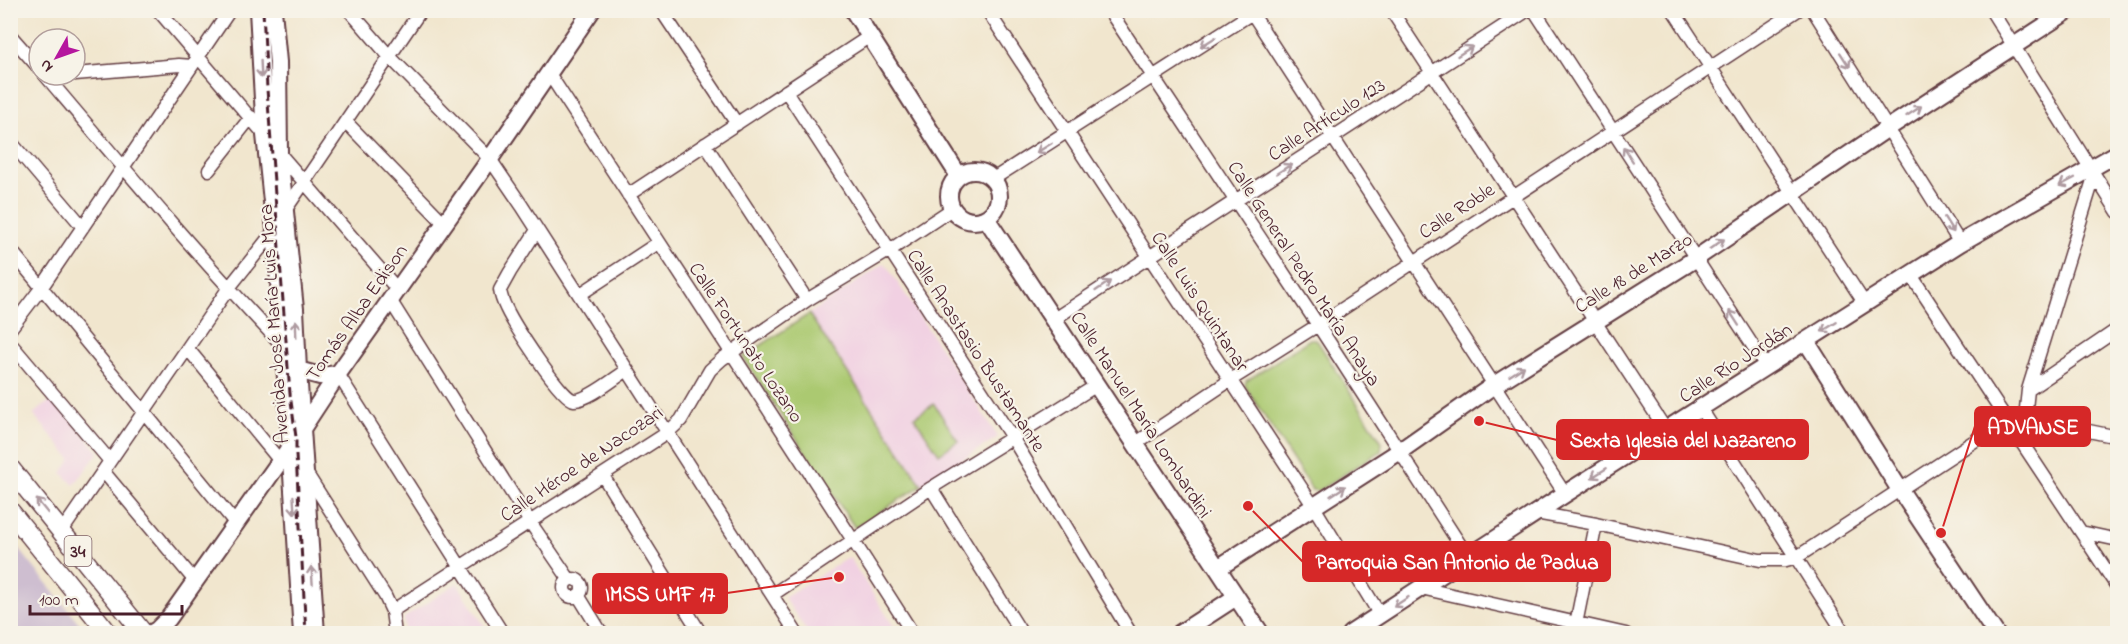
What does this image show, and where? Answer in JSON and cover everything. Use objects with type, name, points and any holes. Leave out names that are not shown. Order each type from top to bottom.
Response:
[{"type":"main road","name":"34","points":[[10,468],[144,633]]},
{"type":"main road","name":"34","points":[[10,511],[109,633]]},
{"type":"street","points":[[158,10],[195,62],[251,117],[265,135]]},
{"type":"street","points":[[10,329],[42,287],[230,10]]},
{"type":"street","name":"Avenida José María Luis Mora","points":[[258,10],[265,135],[284,346],[302,633]]},
{"type":"street","name":"Avenida José María Luis Mora","points":[[273,10],[278,62],[279,153],[295,309],[316,633]]},
{"type":"street","points":[[349,10],[389,56],[490,159],[798,633]]},
{"type":"street","points":[[286,210],[421,10]]},
{"type":"street","name":"Tomás Alba Edison","points":[[150,633],[157,630],[169,618],[280,462],[338,374],[592,10]]},
{"type":"street","points":[[661,10],[737,124]]},
{"type":"street","name":"Calle Luis Quintanar","points":[[987,10],[1314,507],[1380,615]]},
{"type":"street","name":"Calle General Pedro María Anaya","points":[[1109,10],[1318,325],[1468,557]]},
{"type":"street","points":[[1391,10],[1666,430]]},
{"type":"street","name":"Calle Artículo 123","points":[[1054,319],[1528,10]]},
{"type":"street","points":[[1534,10],[1766,366]]},
{"type":"street","points":[[1673,10],[1865,304]]},
{"type":"street","name":"Calle Roble","points":[[1136,443],[1798,10]]},
{"type":"street","points":[[1813,10],[1960,243]]},
{"type":"street","points":[[1990,10],[2118,212]]},
{"type":"street","name":"Calle 18 de Marzo","points":[[1218,568],[1400,451],[1494,385],[1695,259],[1888,128],[2069,10]]},
{"type":"street","points":[[855,11],[958,176]]},
{"type":"street","points":[[993,179],[1068,133],[1253,12],[1565,494]]},
{"type":"street","points":[[10,34],[27,54]]},
{"type":"street","points":[[628,195],[870,36]]},
{"type":"street","points":[[87,73],[195,62]]},
{"type":"street","name":"Calle Fortunato Lozano","points":[[548,72],[913,633]]},
{"type":"street","points":[[56,87],[228,289],[284,346]]},
{"type":"street","name":"Calle Anastasio Bustamante","points":[[786,91],[1013,439],[1131,633]]},
{"type":"street","points":[[209,170],[251,117]]},
{"type":"street","points":[[346,122],[444,223]]},
{"type":"street","points":[[10,141],[83,227]]},
{"type":"street","points":[[705,144],[807,300]]},
{"type":"street","points":[[279,153],[306,182],[394,295],[530,522],[569,579],[564,584],[564,590],[568,596],[578,595],[602,633]]},
{"type":"street","name":"Calle Río Jordán","points":[[1350,633],[1960,243],[2092,174],[2118,153]]},
{"type":"street","points":[[973,170],[980,171],[993,179],[999,191],[998,204],[986,218],[971,221],[963,219],[952,209],[949,191],[958,176],[973,170]]},
{"type":"street","points":[[2025,418],[2028,390],[2092,174]]},
{"type":"street","name":"Calle Héroe de Nacozari","points":[[392,611],[667,433],[681,420],[710,370],[732,352],[807,300],[952,209]]},
{"type":"street","name":"Calle Manuel María Lombardini","points":[[986,218],[1261,633]]},
{"type":"street","points":[[62,531],[228,289],[275,230]]},
{"type":"street","points":[[537,230],[500,290],[506,309],[519,330],[552,380],[570,399],[576,400],[584,397],[627,371]]},
{"type":"street","points":[[579,295],[658,243]]},
{"type":"street","points":[[10,249],[236,524]]},
{"type":"street","points":[[1911,275],[2005,421],[2118,588]]},
{"type":"street","points":[[2028,390],[2118,329]]},
{"type":"street","points":[[1806,341],[1900,490],[1995,633]]},
{"type":"street","points":[[10,343],[195,580]]},
{"type":"street","points":[[188,349],[280,462]]},
{"type":"street","points":[[298,370],[320,376],[338,374],[503,633]]},
{"type":"street","points":[[772,595],[930,488],[1013,439],[1097,385]]},
{"type":"street","points":[[1701,409],[1845,633]]},
{"type":"street","points":[[1536,513],[1760,560],[1786,560],[1797,556],[2005,421],[2025,418],[2118,437]]},
{"type":"street","points":[[290,447],[374,577],[392,611],[395,633]]},
{"type":"street","points":[[603,476],[702,633]]},
{"type":"street","points":[[930,488],[1022,633]]},
{"type":"street","points":[[1575,628],[1596,524]]},
{"type":"street","points":[[2081,532],[2118,540]]},
{"type":"street","points":[[1421,588],[1575,628],[1626,633]]},
{"type":"street","points":[[1179,633],[1236,597]]},
{"type":"shaded area","points":[[885,263],[998,437],[922,485],[809,314]]},
{"type":"shaded area","points":[[53,399],[99,452],[74,485],[62,473],[71,459],[33,414]]},
{"type":"shaded area","points":[[11,539],[87,633],[11,633]]},
{"type":"shaded area","points":[[849,557],[898,633],[808,633],[784,597]]},
{"type":"shaded area","points":[[457,583],[489,633],[405,633],[404,618]]},
{"type":"green space","points":[[809,314],[922,485],[855,528],[743,357]]},
{"type":"green space","points":[[1310,339],[1316,339],[1382,442],[1381,451],[1318,491],[1312,490],[1245,386],[1246,381]]},
{"type":"green space","points":[[934,404],[958,441],[939,454],[914,417]]},
{"type":"railway","points":[[263,10],[290,394],[296,437],[306,634]]},
{"type":"place","name":"Sexta Iglesia del Nazareno","points":[[1479,421]]},
{"type":"place","name":"Parroquia San Antonio de Padua","points":[[1248,506]]},
{"type":"place","name":"ADVANSE","points":[[1941,533]]},
{"type":"place","name":"IMSS UMF 17","points":[[839,577]]}]
